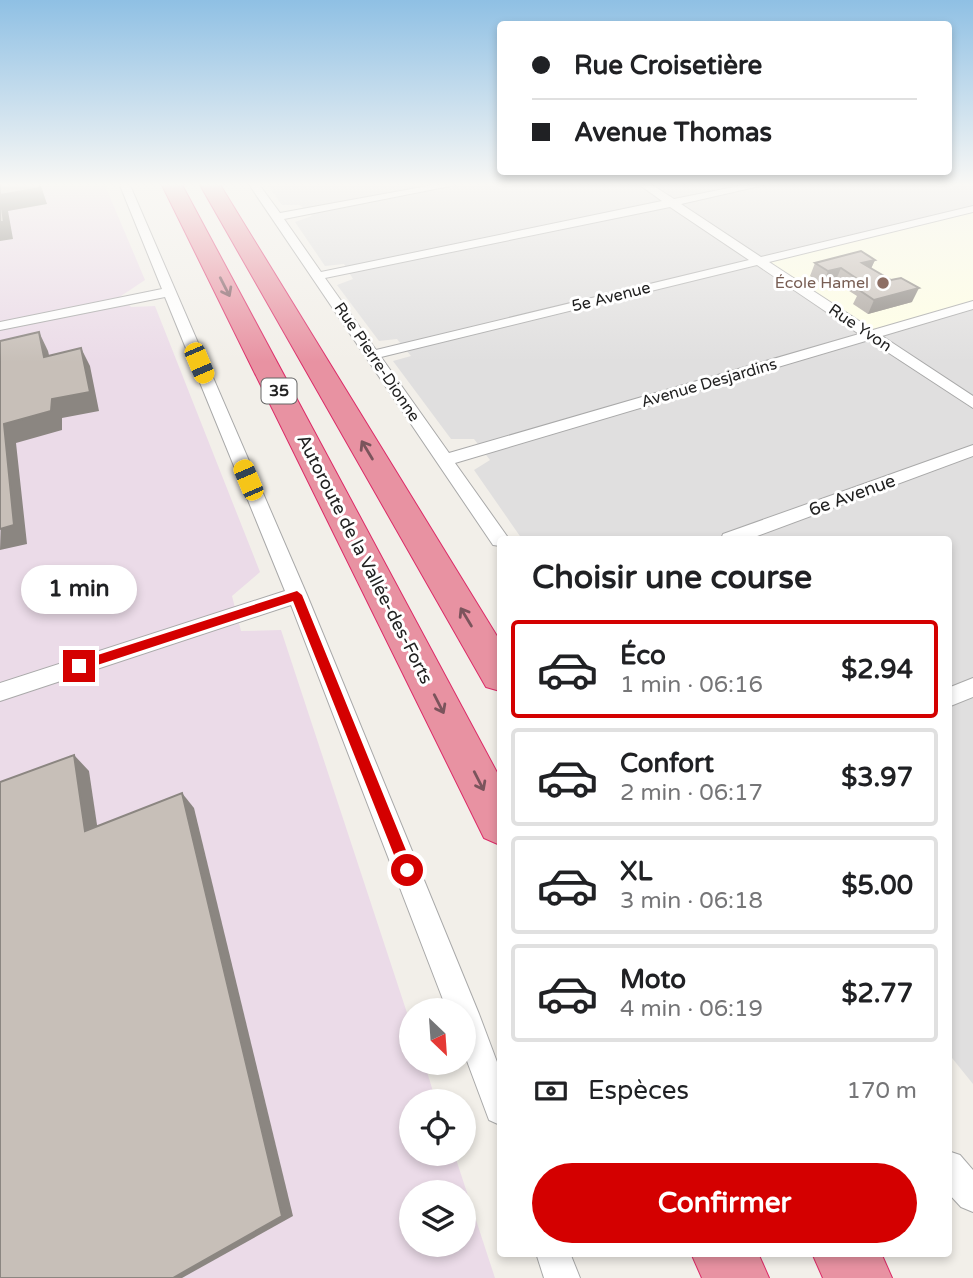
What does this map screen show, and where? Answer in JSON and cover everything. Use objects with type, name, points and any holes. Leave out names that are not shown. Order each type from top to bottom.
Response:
[{"type":"highway","name":"Autoroute de la Vallée-des-Forts","points":[[202,243],[497,817]]},
{"type":"highway","name":"35","points":[[244,243],[497,670]]},
{"type":"highway","points":[[725,1257],[736,1278]]},
{"type":"highway","points":[[846,1257],[859,1278]]},
{"type":"street","points":[[149,243],[297,595],[457,998]]},
{"type":"street","name":"Rue Pierre-Dionne","points":[[295,243],[497,536]]},
{"type":"street","points":[[318,276],[480,243]]},
{"type":"street","name":"Rue Yvon","points":[[732,243],[973,403]]},
{"type":"street","name":"5e Avenue","points":[[372,355],[835,243]]},
{"type":"street","points":[[0,326],[169,292]]},
{"type":"street","name":"Avenue Desjardins","points":[[445,460],[973,305]]},
{"type":"street","name":"6e Avenue","points":[[738,536],[973,450]]},
{"type":"street","points":[[0,692],[297,595]]},
{"type":"street","points":[[952,696],[973,687]]},
{"type":"street","points":[[476,1046],[497,1100]]},
{"type":"street","points":[[952,1171],[973,1195]]},
{"type":"street","points":[[554,1257],[562,1278]]},
{"type":"shaded area","points":[[0,243],[129,243],[145,280],[121,296],[131,307],[155,306],[260,572],[232,596],[241,631],[281,630],[402,998],[399,998],[399,1075],[428,1075],[432,1089],[399,1089],[399,1166],[458,1166],[463,1180],[399,1180],[399,1257],[476,1257],[476,1220],[495,1278],[0,1278]]},
{"type":"shaded area","points":[[309,243],[973,243],[973,1084],[952,1058],[952,536],[520,536],[474,470],[490,460],[474,439],[451,439],[393,361],[411,356],[397,339],[379,341],[337,285],[353,279],[344,264],[325,266]]},
{"type":"shaded area","name":"École Hamel","points":[[835,243],[973,243],[973,305],[872,336],[760,261]]},
{"type":"building","points":[[861,251],[875,260],[862,263],[891,280],[901,278],[919,288],[874,300],[859,290],[868,286],[841,268],[828,271],[815,263]]},
{"type":"building","points":[[39,332],[44,357],[81,348],[90,392],[52,399],[51,411],[4,424],[14,525],[0,529],[0,341]]},
{"type":"building","points":[[74,755],[85,831],[182,793],[282,1216],[173,1278],[0,1278],[0,782]]},
{"type":"place","name":"École Hamel","points":[[883,283]]},
{"type":"route","points":[[79,666],[297,595],[407,870]]}]
